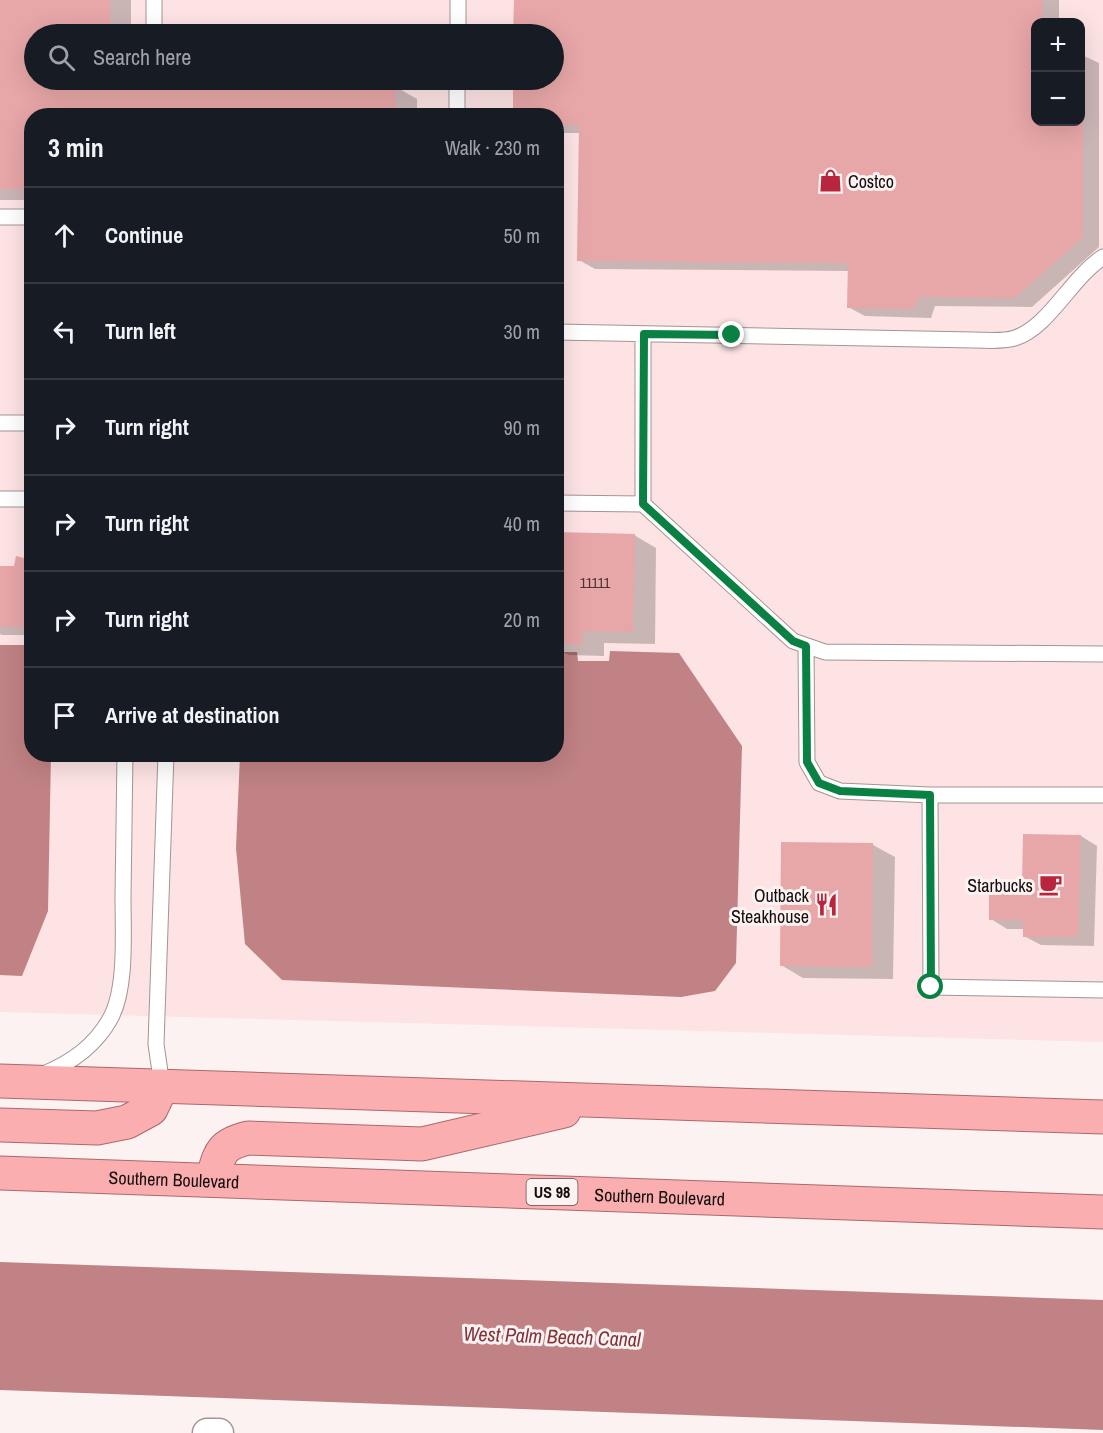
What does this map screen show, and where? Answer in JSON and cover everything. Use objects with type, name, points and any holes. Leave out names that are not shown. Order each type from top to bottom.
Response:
[{"type":"highway","points":[[13,1081],[1103,1117]]},
{"type":"highway","points":[[0,1125],[97,1128],[127,1122],[151,1108],[162,1086]]},
{"type":"highway","points":[[212,1180],[220,1152],[230,1142],[248,1138],[422,1144],[607,1101]]},
{"type":"highway","name":"Southern Boulevard","points":[[0,1173],[1103,1212]]},
{"type":"street","points":[[207,1433],[219,1433]]},
{"type":"lane","points":[[154,0],[154,24]]},
{"type":"lane","points":[[458,0],[458,24]]},
{"type":"lane","points":[[457,90],[457,108]]},
{"type":"lane","points":[[0,217],[24,217]]},
{"type":"lane","points":[[564,332],[974,340],[1014,338],[1034,329],[1089,266],[1103,257]]},
{"type":"lane","points":[[643,504],[644,334]]},
{"type":"lane","points":[[0,423],[24,423]]},
{"type":"lane","points":[[0,499],[24,499]]},
{"type":"lane","points":[[564,503],[643,504],[793,641],[825,652],[1103,654]]},
{"type":"lane","points":[[806,646],[807,762],[819,783],[840,791],[930,795],[1103,795]]},
{"type":"lane","points":[[13,1081],[67,1064],[97,1041],[111,1017],[118,998],[122,958],[125,762]]},
{"type":"lane","points":[[162,1086],[156,1044],[165,762]]},
{"type":"lane","points":[[930,795],[931,987],[1103,990]]},
{"type":"shaded area","points":[[0,0],[1103,0],[1103,1042],[0,1012]]},
{"type":"water","points":[[0,645],[24,645],[24,762],[51,762],[48,911],[22,976],[0,975]]},
{"type":"water","points":[[610,651],[679,653],[742,746],[736,963],[715,991],[681,997],[282,980],[245,944],[236,848],[240,762],[564,762],[564,652],[577,652],[578,661],[609,661]]},
{"type":"water","name":"West Palm Beach Canal","points":[[0,1262],[1103,1300],[1103,1430],[0,1390]]},
{"type":"building","points":[[0,0],[110,0],[110,24],[24,24],[24,90],[396,90],[396,108],[24,108],[24,189],[0,189]]},
{"type":"building","name":"Costco","points":[[514,0],[1043,0],[1042,18],[1031,18],[1031,126],[1083,126],[1083,237],[1015,298],[918,297],[914,309],[847,308],[848,263],[577,261],[579,125],[564,125],[564,108],[513,108],[513,90],[564,90],[564,24],[513,24]]},
{"type":"building","points":[[564,532],[635,534],[633,632],[583,631],[582,644],[564,644]]},
{"type":"building","points":[[16,556],[24,558],[24,627],[0,627],[0,566],[14,566]]},
{"type":"building","name":"Starbucks","points":[[1023,834],[1081,835],[1078,937],[1023,937],[1023,920],[989,920],[989,885],[1022,886]]},
{"type":"building","name":"Outback Steakhouse","points":[[781,842],[873,843],[872,967],[780,966]]},
{"type":"place","name":"Costco","points":[[830,181]]},
{"type":"place","name":"Starbucks","points":[[1051,885]]},
{"type":"place","name":"Outback Steakhouse","points":[[827,905]]},
{"type":"route","points":[[732,335],[644,334],[643,504],[793,641],[806,646],[807,762],[819,783],[840,791],[930,795],[931,987]]}]
